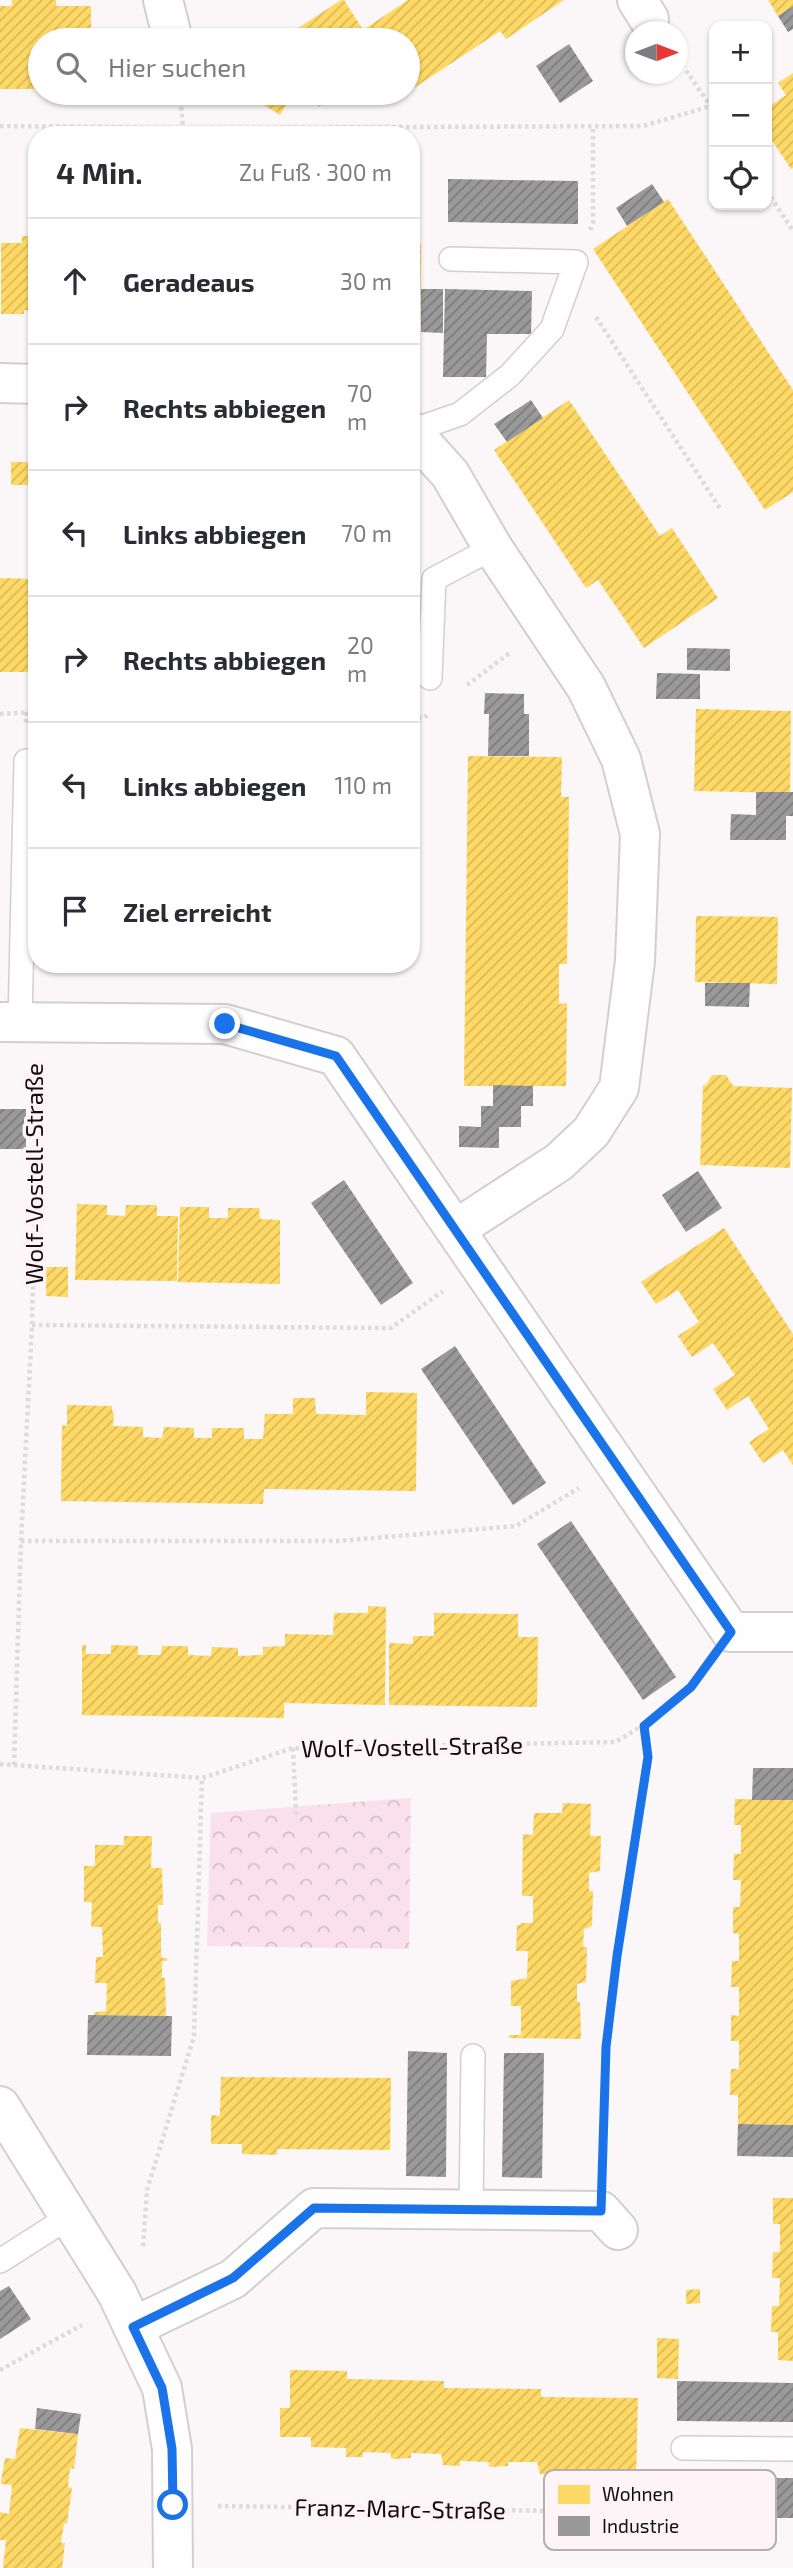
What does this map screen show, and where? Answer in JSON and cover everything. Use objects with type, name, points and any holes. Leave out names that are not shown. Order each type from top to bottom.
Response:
[{"type":"street","points":[[163,0],[170,28]]},
{"type":"street","points":[[0,383],[28,384]]},
{"type":"street","points":[[420,441],[450,474],[493,548],[586,687],[621,759],[640,834],[635,961],[619,1088],[591,1132],[559,1162],[456,1229]]},
{"type":"street","points":[[18,1022],[225,1024],[336,1056],[731,1632],[793,1632]]},
{"type":"street","points":[[0,2106],[124,2308],[162,2388],[172,2449],[173,2568]]},
{"type":"street","points":[[124,2308],[233,2278],[314,2208],[471,2209],[609,2220]]},
{"type":"lane","points":[[420,428],[460,414],[510,375],[552,329],[573,270],[451,259]]},
{"type":"lane","points":[[430,678],[434,579],[493,548]]},
{"type":"lane","points":[[18,1022],[26,761]]},
{"type":"lane","points":[[471,2209],[473,2056]]},
{"type":"lane","points":[[0,2261],[69,2217]]},
{"type":"lane","points":[[683,2448],[793,2449]]},
{"type":"path","points":[[688,74],[709,103]]},
{"type":"path","points":[[181,105],[183,126]]},
{"type":"path","points":[[420,127],[643,126],[709,109]]},
{"type":"path","points":[[0,126],[28,126]]},
{"type":"path","points":[[593,127],[593,223],[573,270],[721,510]]},
{"type":"path","points":[[772,199],[793,231]]},
{"type":"path","points":[[464,687],[545,628]]},
{"type":"path","points":[[420,718],[434,710]]},
{"type":"path","points":[[0,714],[28,712]]},
{"type":"path","name":"Wolf-Vostell-Straße","points":[[14,1765],[21,1541],[32,1325],[35,1179],[18,1022]]},
{"type":"path","points":[[32,1325],[391,1328],[480,1265]]},
{"type":"path","points":[[21,1541],[338,1541],[516,1526],[617,1465]]},
{"type":"path","name":"Wolf-Vostell-Straße","points":[[0,1764],[202,1778],[293,1748],[614,1742],[644,1726],[691,1687],[731,1632]]},
{"type":"path","points":[[609,2220],[606,2047],[617,1956],[648,1757],[644,1726]]},
{"type":"path","points":[[293,1748],[296,1815]]},
{"type":"path","points":[[0,2370],[124,2308],[142,2267],[146,2190],[194,2036],[202,1778]]},
{"type":"path","name":"Franz-Marc-Straße","points":[[173,2505],[544,2511]]},
{"type":"green space","points":[[411,1798],[409,1949],[207,1946],[211,1813]]},
{"type":"building: Wohnen","points":[[12,0],[56,0],[56,6],[91,6],[91,28],[28,28],[28,89],[0,89],[0,6],[12,6]]},
{"type":"building: Wohnen","points":[[344,0],[362,28],[298,28]]},
{"type":"building: Wohnen","points":[[408,0],[564,0],[506,39],[500,31],[420,84],[420,28],[366,28]]},
{"type":"building: Wohnen","points":[[768,0],[793,0],[793,6],[778,16]]},
{"type":"building: Wohnen","points":[[793,73],[791,169],[772,140],[772,105],[786,95],[778,83]]},
{"type":"building: Wohnen","points":[[264,105],[286,105],[280,115]]},
{"type":"building: Wohnen","points":[[668,199],[793,390],[793,492],[765,510],[593,249]]},
{"type":"building: Wohnen","points":[[22,236],[28,236],[28,310],[24,310],[24,314],[1,314],[1,243],[22,243]]},
{"type":"building: Wohnen","points":[[420,244],[421,244],[420,334]]},
{"type":"building: Wohnen","points":[[569,400],[660,536],[672,528],[718,598],[644,648],[598,580],[586,588],[494,450]]},
{"type":"building: Wohnen","points":[[11,462],[28,462],[28,485],[11,485]]},
{"type":"building: Wohnen","points":[[0,578],[28,579],[28,672],[0,672]]},
{"type":"building: Wohnen","points":[[696,709],[791,711],[790,793],[694,791]]},
{"type":"building: Wohnen","points":[[468,756],[562,757],[561,797],[569,797],[567,964],[559,964],[559,1004],[567,1003],[566,1086],[464,1086]]},
{"type":"building: Wohnen","points":[[696,916],[778,917],[777,984],[695,982]]},
{"type":"building: Wohnen","points":[[712,1075],[726,1075],[733,1086],[792,1088],[790,1168],[700,1165],[703,1085],[706,1085]]},
{"type":"building: Wohnen","points":[[77,1204],[107,1205],[107,1215],[125,1216],[126,1205],[157,1205],[157,1216],[178,1216],[177,1281],[75,1280]]},
{"type":"building: Wohnen","points":[[180,1207],[209,1207],[209,1218],[228,1218],[228,1208],[259,1208],[260,1219],[280,1220],[280,1284],[178,1282]]},
{"type":"building: Wohnen","points":[[724,1228],[793,1334],[793,1465],[783,1450],[763,1463],[749,1442],[769,1429],[748,1396],[727,1410],[713,1389],[735,1375],[713,1343],[692,1357],[678,1336],[699,1322],[678,1290],[656,1304],[641,1282]]},
{"type":"building: Wohnen","points":[[46,1267],[68,1267],[68,1297],[46,1296]]},
{"type":"building: Wohnen","points":[[366,1392],[417,1393],[416,1491],[264,1489],[263,1504],[61,1501],[62,1425],[67,1426],[67,1405],[112,1406],[113,1426],[143,1427],[143,1437],[162,1438],[164,1427],[194,1428],[194,1438],[212,1438],[212,1428],[244,1428],[244,1439],[263,1439],[265,1414],[293,1414],[293,1398],[315,1398],[316,1414],[366,1415]]},
{"type":"building: Wohnen","points":[[368,1606],[386,1607],[385,1705],[284,1703],[284,1718],[82,1715],[82,1645],[86,1645],[86,1654],[111,1654],[111,1645],[138,1646],[138,1655],[161,1655],[162,1646],[188,1646],[188,1655],[211,1656],[212,1647],[238,1648],[238,1656],[263,1655],[263,1647],[285,1646],[285,1634],[333,1635],[334,1613],[368,1613]]},
{"type":"building: Wohnen","points":[[434,1613],[518,1614],[518,1637],[538,1637],[537,1707],[389,1705],[389,1643],[413,1644],[413,1636],[434,1636]]},
{"type":"building: Wohnen","points":[[735,1799],[793,1800],[793,2125],[738,2124],[738,2095],[730,2095],[731,2069],[739,2069],[739,2041],[731,2041],[731,2015],[739,2016],[739,1987],[731,1987],[732,1961],[739,1961],[739,1934],[733,1933],[733,1907],[740,1907],[741,1880],[733,1880],[734,1854],[741,1854],[741,1825],[734,1825]]},
{"type":"building: Wohnen","points":[[563,1803],[591,1804],[590,1836],[601,1836],[600,1871],[589,1873],[589,1891],[593,1891],[592,1926],[584,1929],[583,1947],[587,1947],[586,1982],[577,1984],[581,2039],[509,2038],[509,2035],[521,2035],[521,2006],[511,2006],[511,1981],[527,1978],[528,1951],[516,1951],[517,1925],[533,1923],[533,1896],[522,1896],[523,1834],[533,1835],[534,1813],[562,1813]]},
{"type":"building: Wohnen","points":[[124,1836],[152,1836],[151,1868],[162,1868],[163,1905],[158,1905],[158,1923],[161,1923],[161,1956],[167,1958],[167,1961],[162,1961],[166,2016],[94,2015],[95,2012],[106,2011],[107,1983],[95,1983],[96,1957],[103,1957],[102,1927],[91,1927],[92,1902],[84,1902],[84,1866],[95,1866],[95,1845],[124,1845]]},
{"type":"building: Wohnen","points":[[221,2077],[391,2078],[390,2150],[277,2149],[277,2155],[242,2154],[242,2144],[211,2144],[211,2115],[220,2116]]},
{"type":"building: Wohnen","points":[[773,2198],[793,2198],[793,2361],[778,2360],[778,2332],[771,2332],[772,2306],[779,2306],[780,2278],[772,2278],[773,2252],[780,2252],[780,2224],[773,2224]]},
{"type":"building: Wohnen","points":[[700,2289],[700,2303],[686,2304],[686,2290]]},
{"type":"building: Wohnen","points":[[657,2338],[679,2339],[678,2379],[657,2378]]},
{"type":"building: Wohnen","points":[[290,2370],[347,2371],[347,2379],[444,2381],[444,2388],[541,2389],[541,2397],[638,2398],[636,2470],[544,2470],[544,2474],[540,2474],[537,2462],[508,2462],[508,2466],[489,2467],[489,2462],[460,2461],[460,2466],[443,2465],[441,2454],[411,2453],[411,2458],[394,2459],[391,2458],[391,2453],[363,2452],[363,2457],[346,2457],[346,2448],[311,2447],[311,2437],[280,2437],[280,2408],[290,2408]]},
{"type":"building: Wohnen","points":[[20,2428],[78,2434],[74,2469],[70,2468],[68,2487],[72,2488],[67,2524],[64,2523],[61,2543],[65,2543],[62,2568],[3,2568],[6,2540],[0,2540],[0,2512],[9,2514],[12,2485],[1,2482],[5,2458],[15,2459]]},
{"type":"building: Industrie","points":[[793,6],[793,29],[788,32],[778,16]]},
{"type":"building: Industrie","points":[[569,44],[593,81],[560,103],[536,66]]},
{"type":"building: Industrie","points":[[448,179],[578,181],[578,224],[448,222]]},
{"type":"building: Industrie","points":[[652,184],[664,202],[627,226],[616,208]]},
{"type":"building: Industrie","points":[[421,289],[443,289],[443,333],[421,332]]},
{"type":"building: Industrie","points":[[445,289],[532,291],[531,334],[487,334],[486,377],[443,377]]},
{"type":"building: Industrie","points":[[531,400],[543,418],[507,442],[494,424]]},
{"type":"building: Industrie","points":[[687,648],[730,649],[730,671],[687,670]]},
{"type":"building: Industrie","points":[[657,673],[700,674],[700,699],[656,699]]},
{"type":"building: Industrie","points":[[485,693],[524,694],[524,714],[529,714],[529,756],[488,756],[489,714],[484,714]]},
{"type":"building: Industrie","points":[[756,792],[793,792],[793,816],[786,816],[786,840],[730,840],[731,814],[756,815]]},
{"type":"building: Industrie","points":[[705,983],[750,983],[749,1007],[705,1006]]},
{"type":"building: Industrie","points":[[493,1085],[533,1086],[533,1106],[521,1106],[521,1127],[499,1127],[499,1148],[459,1147],[459,1126],[481,1127],[481,1106],[493,1106]]},
{"type":"building: Industrie","points":[[0,1109],[26,1109],[26,1149],[0,1149]]},
{"type":"building: Industrie","points":[[698,1171],[722,1208],[686,1232],[662,1195]]},
{"type":"building: Industrie","points":[[344,1180],[413,1283],[381,1305],[311,1203]]},
{"type":"building: Industrie","points":[[455,1346],[546,1483],[513,1505],[421,1369]]},
{"type":"building: Industrie","points":[[571,1521],[676,1677],[643,1700],[537,1544]]},
{"type":"building: Industrie","points":[[753,1768],[793,1768],[793,1800],[752,1800]]},
{"type":"building: Industrie","points":[[88,2015],[172,2016],[171,2056],[87,2055]]},
{"type":"building: Industrie","points":[[408,2051],[447,2053],[446,2177],[406,2176]]},
{"type":"building: Industrie","points":[[504,2053],[544,2053],[542,2178],[502,2177]]},
{"type":"building: Industrie","points":[[738,2124],[793,2125],[793,2157],[737,2156]]},
{"type":"building: Industrie","points":[[9,2286],[31,2319],[0,2339],[0,2291]]},
{"type":"building: Industrie","points":[[677,2381],[793,2383],[793,2422],[677,2421]]},
{"type":"building: Industrie","points":[[37,2408],[81,2414],[78,2434],[35,2429]]},
{"type":"building: Industrie","points":[[776,2478],[793,2478],[793,2518],[776,2518]]},
{"type":"route","points":[[173,2505],[172,2449],[162,2388],[133,2327],[233,2278],[314,2208],[601,2211],[606,2047],[642,1782],[648,1757],[644,1726],[691,1687],[731,1632],[336,1056],[225,1024]]}]
